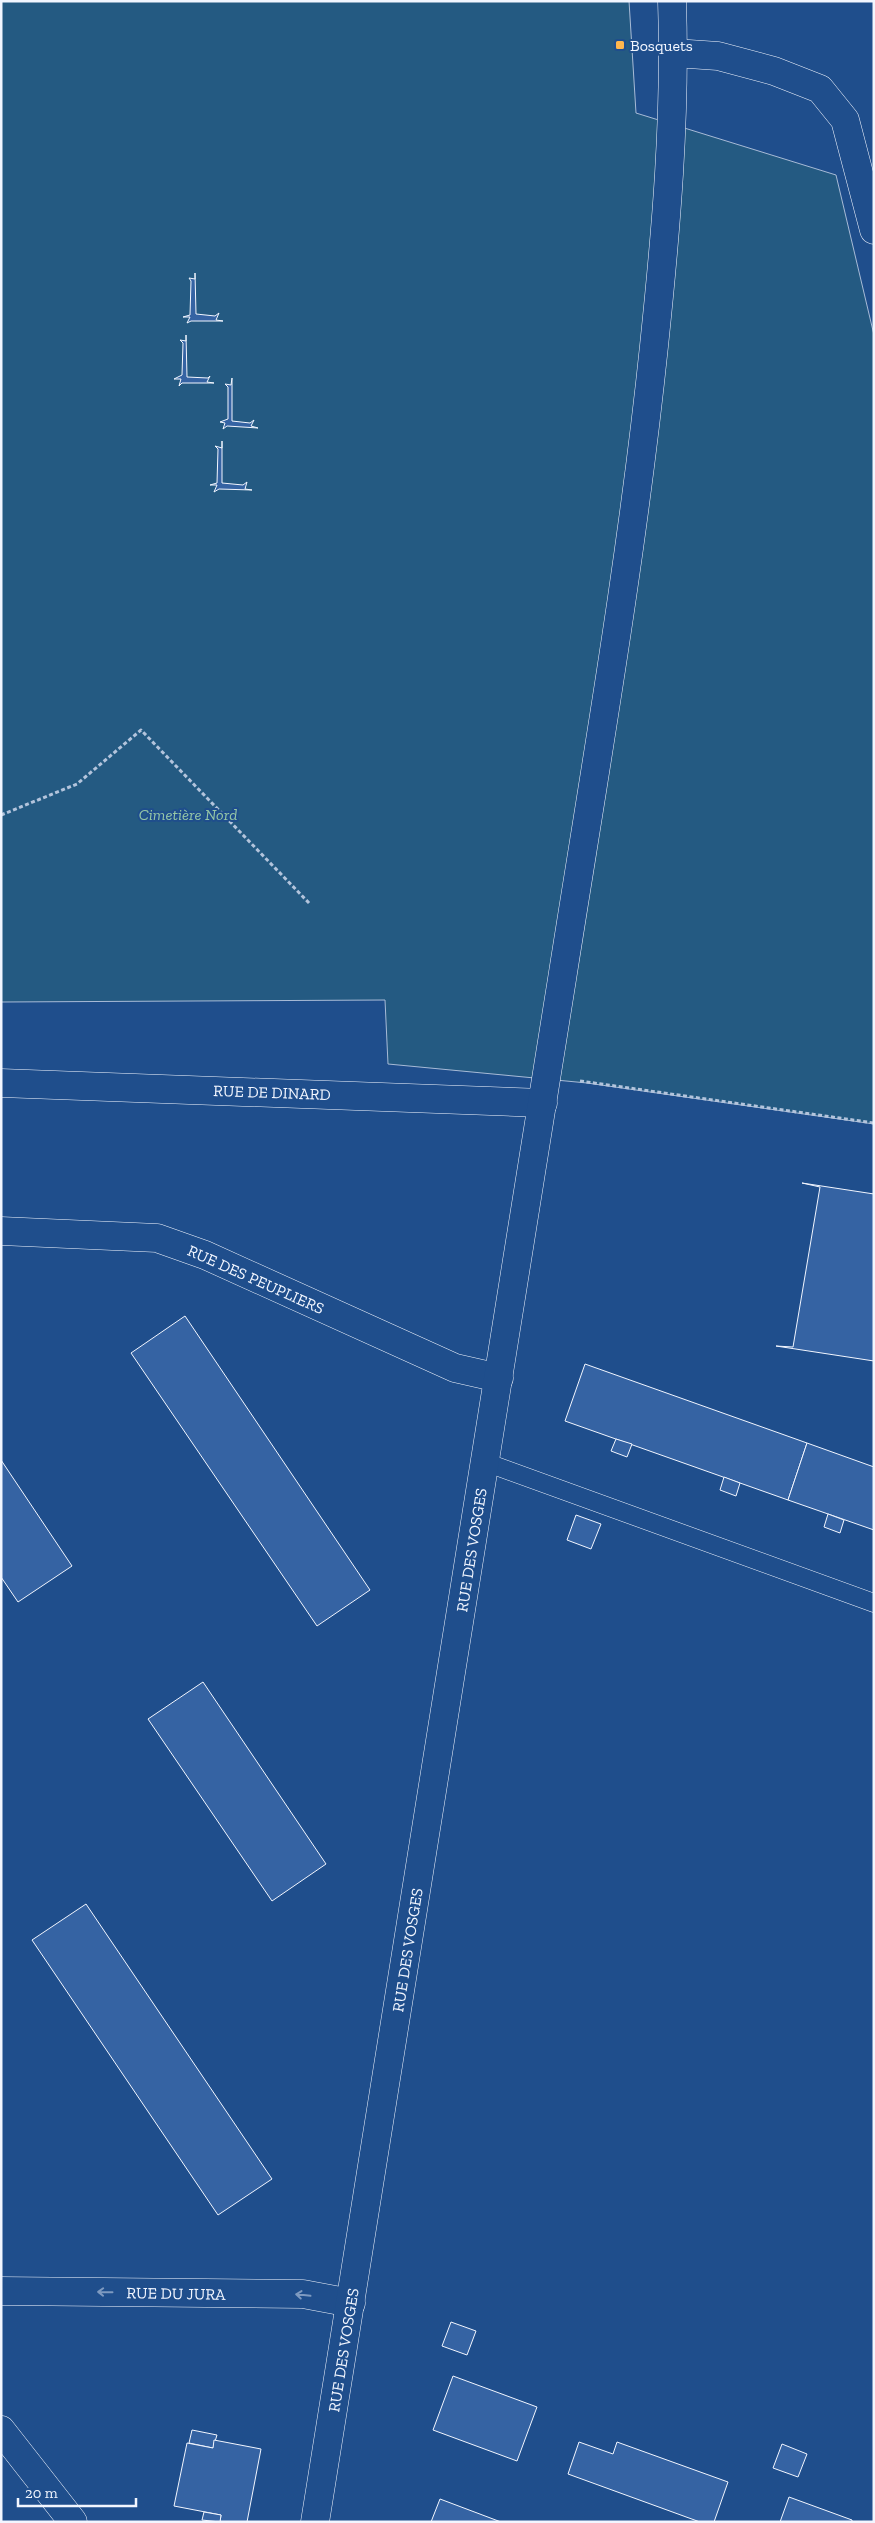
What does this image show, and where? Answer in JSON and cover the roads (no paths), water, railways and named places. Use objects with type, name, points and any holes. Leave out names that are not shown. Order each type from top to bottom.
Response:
[{"type":"main road","name":"RUE DES VOSGES","points":[[315,2522],[543,1102],[641,469],[668,211],[674,53],[672,1]]},
{"type":"main road","points":[[674,53],[718,56],[774,70],[820,89],[845,120],[874,230]]},
{"type":"main road","name":"RUE DE DINARD","points":[[1,1083],[543,1102]]},
{"type":"main road","name":"RUE DES PEUPLIERS","points":[[1,1231],[157,1238],[205,1255],[455,1368],[499,1378]]},
{"type":"main road","name":"RUE DU JURA","points":[[1,2291],[302,2294],[350,2303]]},
{"type":"main road","points":[[1,2430],[73,2522]]},
{"type":"lane","points":[[485,1462],[874,1603]]},
{"type":"place","name":"Bosquets","points":[[620,45]]},
{"type":"park label","name":"Cimetière Nord","points":[[188,814]]}]
